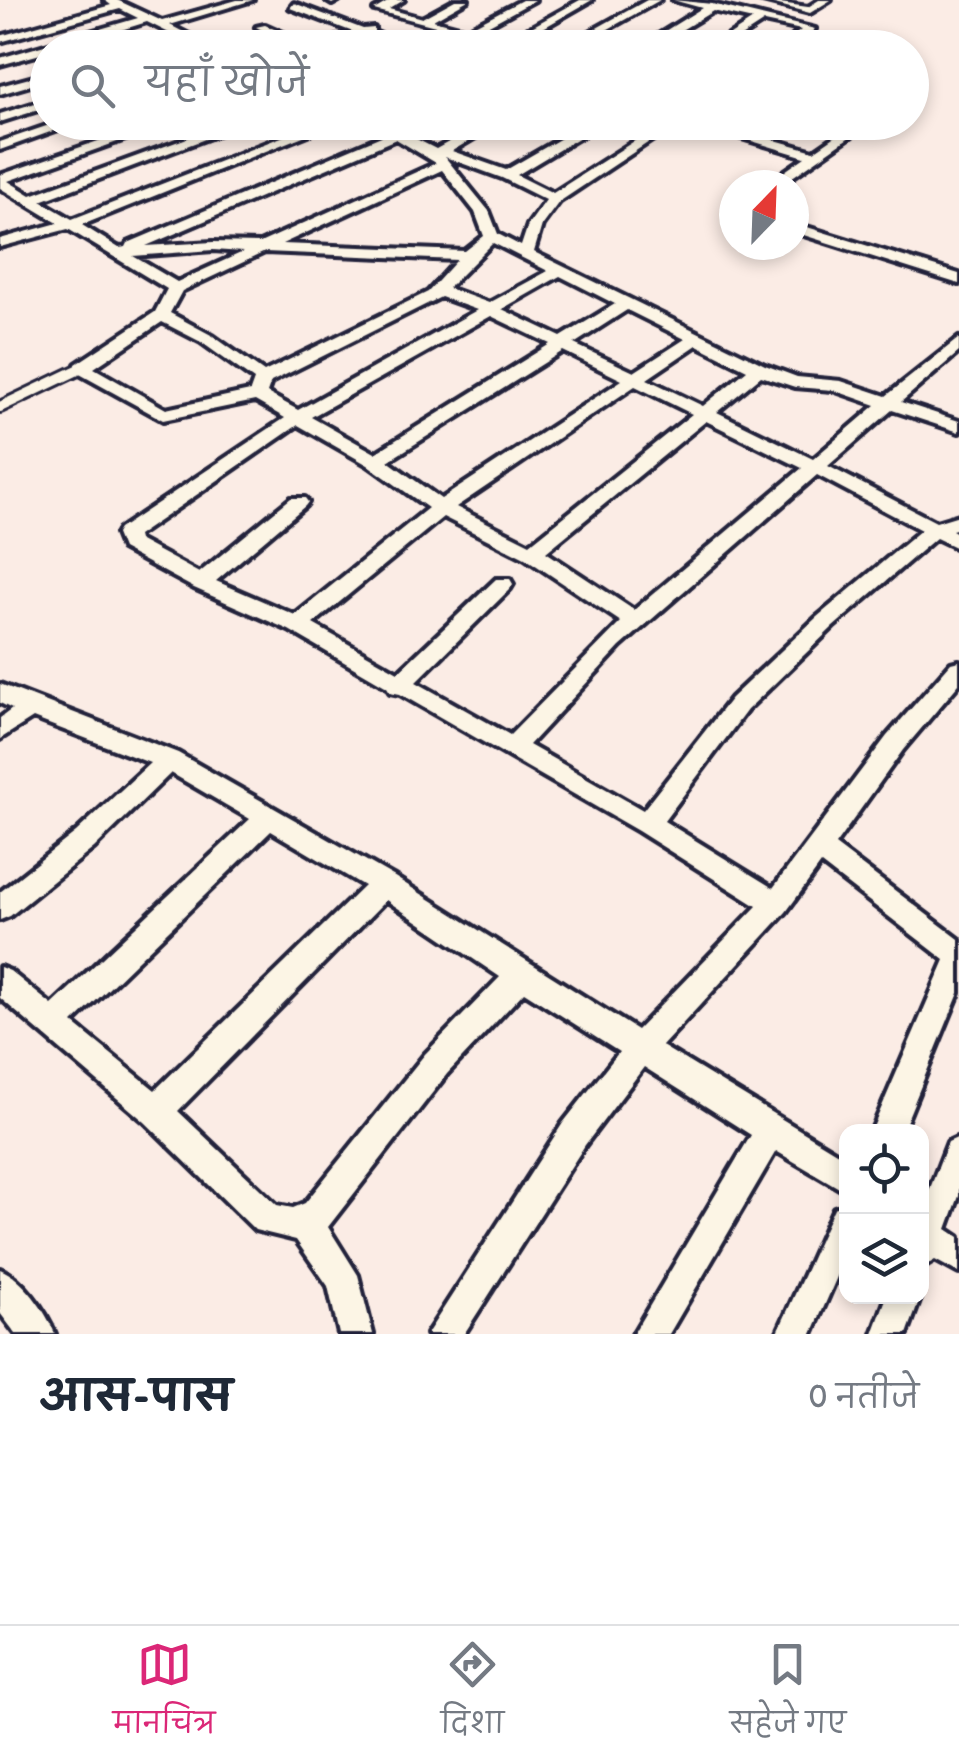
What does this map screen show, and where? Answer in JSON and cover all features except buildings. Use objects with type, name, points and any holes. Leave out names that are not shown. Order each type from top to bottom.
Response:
[{"type":"street","points":[[160,25],[248,0]]},
{"type":"street","points":[[399,0],[380,10],[461,30]]},
{"type":"street","points":[[424,21],[464,0]]},
{"type":"street","points":[[473,30],[530,0]]},
{"type":"street","points":[[531,30],[587,0]]},
{"type":"street","points":[[594,30],[655,0]]},
{"type":"street","points":[[678,0],[810,30]]},
{"type":"street","points":[[764,0],[810,10],[826,0]]},
{"type":"street","points":[[0,39],[114,3],[170,30]]},
{"type":"street","points":[[294,6],[363,30]]},
{"type":"street","points":[[675,30],[712,8]]},
{"type":"street","points":[[109,30],[147,19]]},
{"type":"street","points":[[744,30],[762,19]]},
{"type":"street","points":[[369,30],[397,22]]},
{"type":"street","points":[[261,27],[268,30]]},
{"type":"street","points":[[0,62],[30,53]]},
{"type":"street","points":[[0,90],[30,81]]},
{"type":"street","points":[[0,118],[30,109]]},
{"type":"street","points":[[0,146],[30,136]]},
{"type":"street","points":[[0,181],[116,140]]},
{"type":"street","points":[[27,202],[195,140]]},
{"type":"street","points":[[0,243],[67,226],[288,140]]},
{"type":"street","points":[[119,252],[238,202],[362,140]]},
{"type":"street","points":[[411,140],[440,157],[507,175],[554,199]]},
{"type":"street","points":[[467,140],[267,249],[176,288],[160,315],[82,368],[163,415],[261,387],[438,290],[492,237]]},
{"type":"street","points":[[507,175],[568,140]]},
{"type":"street","points":[[527,252],[535,224],[554,199],[645,140]]},
{"type":"street","points":[[760,140],[814,155]]},
{"type":"street","points":[[793,170],[837,140]]},
{"type":"street","points":[[440,157],[482,211],[492,237],[760,369],[795,382],[835,385],[959,427]]},
{"type":"street","points":[[194,179],[238,202]]},
{"type":"street","points":[[0,181],[27,202],[176,288]]},
{"type":"street","points":[[809,232],[959,279]]},
{"type":"street","points":[[119,252],[213,246],[470,256]]},
{"type":"street","points":[[560,270],[297,418],[126,534],[129,544],[201,583],[298,625],[398,686],[647,824],[776,904]]},
{"type":"street","points":[[438,290],[492,310],[817,468],[959,542]]},
{"type":"street","points":[[375,461],[629,302]]},
{"type":"street","points":[[160,315],[207,340],[297,418],[375,461],[440,508],[532,554],[637,622]]},
{"type":"street","points":[[298,625],[440,508],[698,338]]},
{"type":"street","points":[[512,749],[612,641],[959,344]]},
{"type":"street","points":[[532,554],[760,369]]},
{"type":"street","points":[[201,583],[298,502]]},
{"type":"street","points":[[647,824],[739,704],[824,622],[935,528],[959,521]]},
{"type":"street","points":[[398,686],[503,584]]},
{"type":"street","points":[[444,1334],[574,1134],[641,1047],[776,904],[895,743],[959,669]]},
{"type":"street","points":[[0,693],[170,760],[384,884],[521,975],[839,1172]]},
{"type":"street","points":[[0,730],[30,708]]},
{"type":"street","points":[[0,908],[85,840],[170,760]]},
{"type":"street","points":[[52,1024],[268,818]]},
{"type":"street","points":[[818,848],[959,957],[889,1124]]},
{"type":"street","points":[[156,1111],[384,884]]},
{"type":"street","points":[[0,980],[156,1111],[267,1218],[287,1226],[304,1224],[330,1202],[436,1064],[521,975]]},
{"type":"street","points":[[650,1334],[771,1130]]},
{"type":"street","points":[[929,1230],[959,1153]]},
{"type":"street","points":[[304,1224],[334,1260],[351,1293],[356,1334]]},
{"type":"street","points":[[794,1334],[839,1235]]},
{"type":"street","points":[[929,1245],[959,1256]]},
{"type":"street","points":[[0,1286],[38,1334]]},
{"type":"street","points":[[890,1334],[901,1304]]},
{"type":"lane","points":[[0,408],[82,368]]}]
